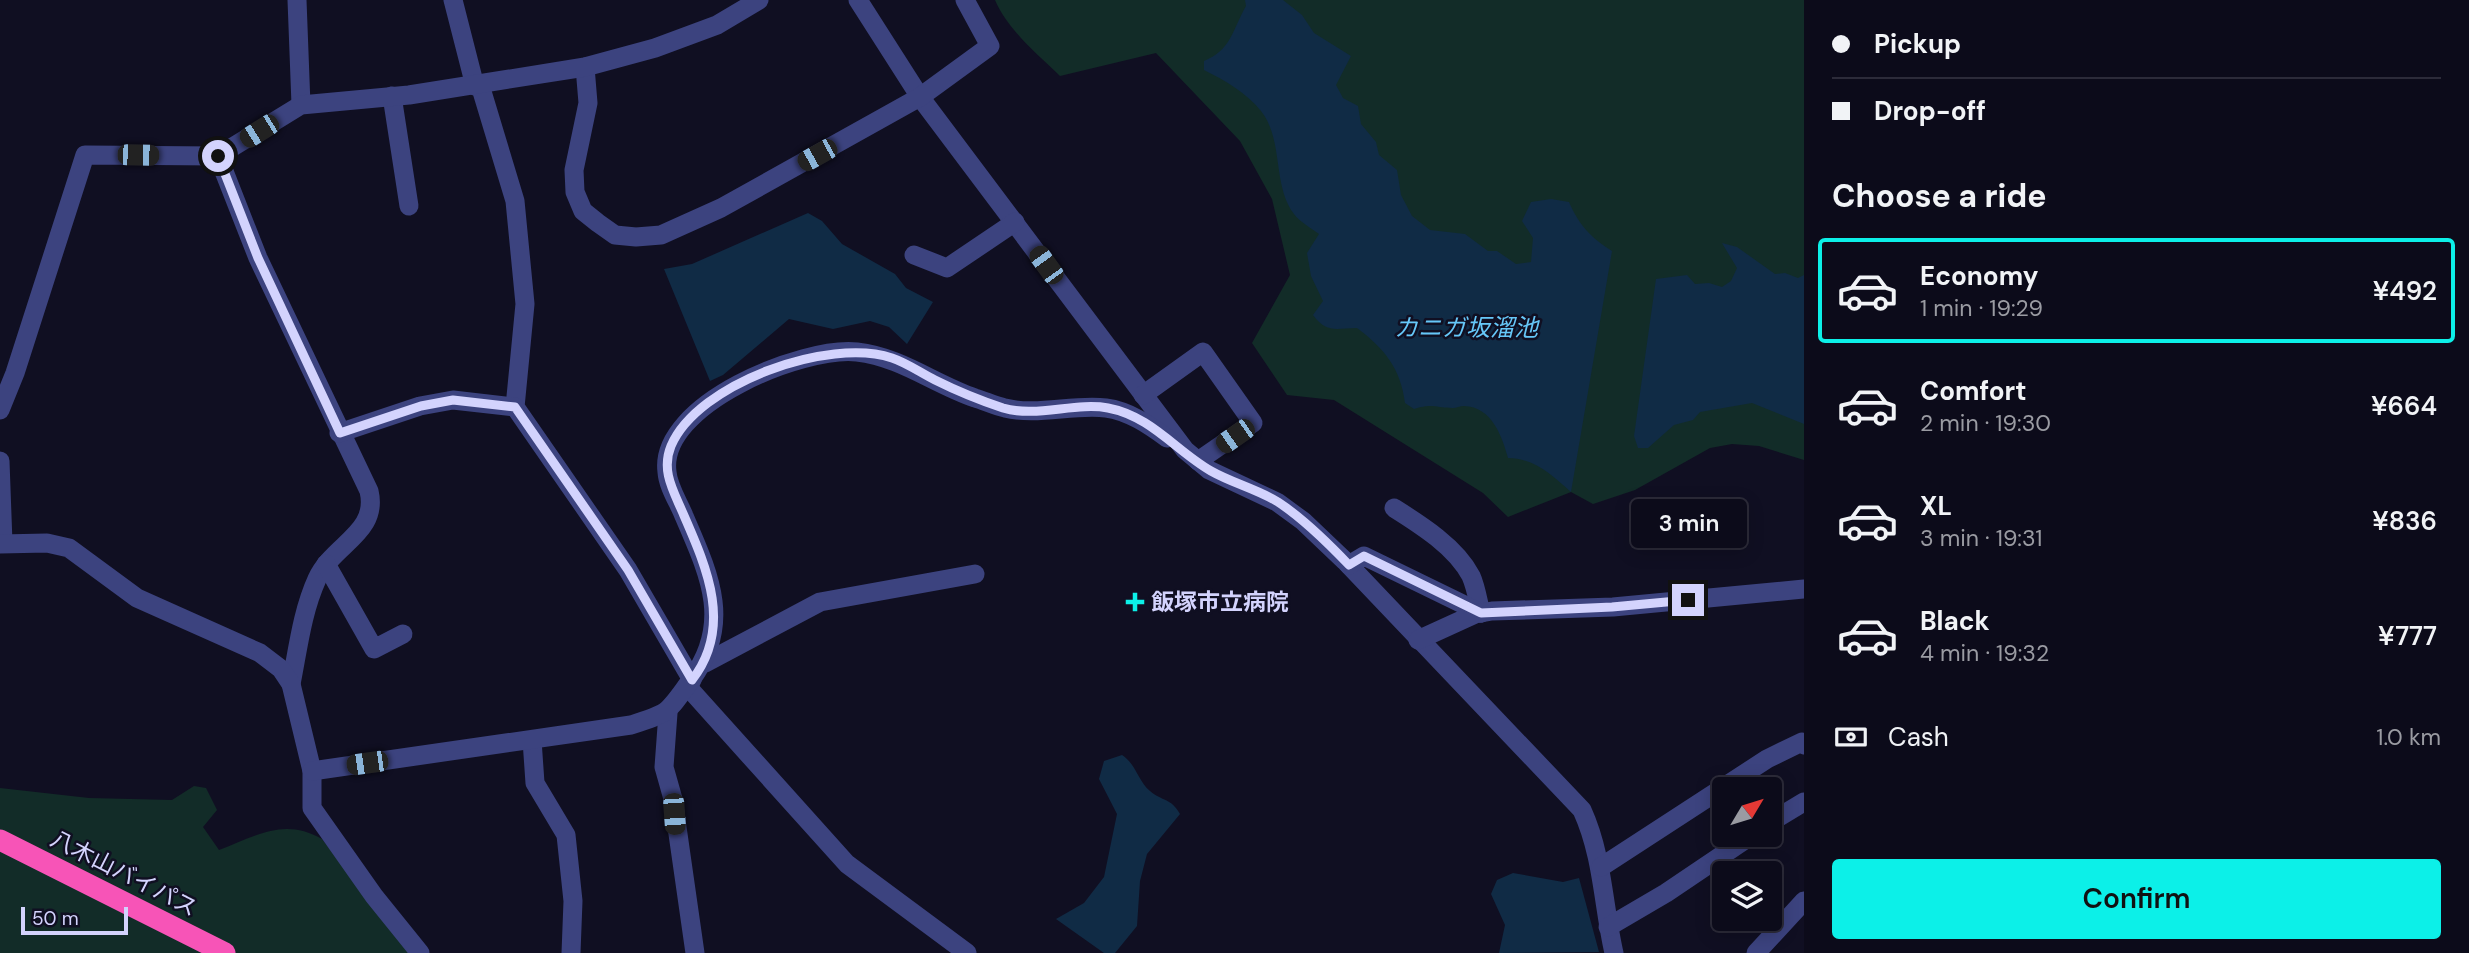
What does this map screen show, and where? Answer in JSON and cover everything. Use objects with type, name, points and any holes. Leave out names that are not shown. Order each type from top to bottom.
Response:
[{"type":"highway","name":"八木山バイパス","points":[[0,841],[225,953]]},
{"type":"street","points":[[297,0],[300,105]]},
{"type":"street","points":[[453,0],[515,201],[525,304],[515,407],[628,570],[690,683],[847,864],[967,953]]},
{"type":"street","points":[[0,410],[15,373],[85,155],[218,156],[300,105],[478,85],[585,67],[655,48],[717,25],[759,0]]},
{"type":"street","points":[[858,0],[920,97],[1143,395],[1192,456]]},
{"type":"street","points":[[585,67],[588,103],[574,170],[575,192],[583,211],[615,235],[661,235],[720,208],[920,97],[990,46],[965,0]]},
{"type":"street","points":[[392,96],[409,206]]},
{"type":"street","points":[[218,156],[258,258],[369,491],[372,503],[370,519],[326,564],[317,578],[305,614],[291,684]]},
{"type":"street","points":[[914,255],[947,268],[1015,222]]},
{"type":"street","points":[[705,663],[715,611],[710,578],[666,471],[670,448],[680,430],[694,415],[746,379],[795,360],[854,352],[892,358],[959,392],[1007,409],[1108,408],[1139,419],[1209,470],[1277,502],[1349,565],[1582,810],[1592,832],[1601,867],[1614,953]]},
{"type":"street","points":[[1143,395],[1203,352],[1254,423],[1192,456]]},
{"type":"street","points":[[340,433],[421,406],[453,400],[515,407]]},
{"type":"street","points":[[0,461],[1,544],[47,542],[69,548],[136,598],[260,653],[281,669],[291,684],[312,771],[312,808],[374,896],[420,953]]},
{"type":"street","points":[[1394,508],[1432,534],[1465,566],[1472,579],[1481,613]]},
{"type":"street","points":[[1349,565],[1364,556],[1481,613]]},
{"type":"street","points":[[326,564],[374,649],[403,634]]},
{"type":"street","points":[[695,953],[673,799],[664,766],[668,713],[690,683],[705,663],[820,602],[975,575]]},
{"type":"street","points":[[1418,640],[1481,613],[1612,607],[1804,589]]},
{"type":"street","points":[[312,771],[631,725],[668,713]]},
{"type":"street","points":[[532,740],[536,783],[566,835],[573,901],[571,953]]},
{"type":"street","points":[[1601,867],[1767,759],[1802,742],[1804,745]]},
{"type":"street","points":[[1782,815],[1804,802]]},
{"type":"street","points":[[1608,927],[1666,893],[1734,847]]},
{"type":"street","points":[[1756,953],[1804,901]]},
{"type":"green space","points":[[995,0],[1804,0],[1804,460],[1759,446],[1732,444],[1710,448],[1635,490],[1593,504],[1571,492],[1508,517],[1483,493],[1334,400],[1287,395],[1252,343],[1290,275],[1272,199],[1240,141],[1156,53],[1060,76],[1015,31]]},
{"type":"green space","points":[[194,786],[206,788],[217,810],[203,827],[219,850],[282,829],[295,829],[322,839],[410,953],[0,953],[0,788],[89,798],[172,800]]},
{"type":"water","name":"カニガ坂溜池","points":[[1245,0],[1283,0],[1302,15],[1314,33],[1351,56],[1336,85],[1343,98],[1358,106],[1361,124],[1376,142],[1379,155],[1397,170],[1401,195],[1412,216],[1430,230],[1465,234],[1488,251],[1497,251],[1516,264],[1531,262],[1533,238],[1522,221],[1531,202],[1551,199],[1569,202],[1586,230],[1612,251],[1571,492],[1534,464],[1508,458],[1499,432],[1482,411],[1464,406],[1414,409],[1405,403],[1400,380],[1390,360],[1375,343],[1357,328],[1328,327],[1313,315],[1323,301],[1311,276],[1307,253],[1319,234],[1296,217],[1287,202],[1273,135],[1261,111],[1242,93],[1204,70],[1204,61],[1213,57],[1230,39],[1246,6]]},
{"type":"water","points":[[808,213],[822,221],[842,244],[895,274],[906,288],[933,302],[907,344],[889,327],[870,321],[833,329],[789,319],[723,375],[710,381],[664,269],[692,264]]},
{"type":"water","points":[[1722,243],[1737,247],[1775,274],[1785,273],[1798,278],[1804,275],[1804,424],[1752,403],[1700,412],[1693,420],[1674,425],[1648,448],[1638,448],[1634,436],[1656,279],[1687,275],[1695,284],[1709,283],[1722,287],[1731,281],[1737,268]]},
{"type":"water","points":[[1122,755],[1131,763],[1146,787],[1170,802],[1180,814],[1147,854],[1140,881],[1137,926],[1115,953],[1104,953],[1056,919],[1084,903],[1104,877],[1117,814],[1099,779],[1104,761]]},
{"type":"water","points":[[1513,873],[1563,882],[1579,878],[1599,952],[1499,953],[1505,925],[1491,894],[1497,880]]},
{"type":"place","name":"飯塚市立病院","points":[[1135,602]]},
{"type":"route","points":[[218,156],[258,258],[340,433],[421,406],[453,400],[515,407],[628,570],[692,680],[705,663],[715,611],[710,578],[666,471],[670,448],[680,430],[694,415],[746,379],[795,360],[854,352],[892,358],[959,392],[1007,409],[1108,408],[1139,419],[1209,470],[1277,502],[1349,565],[1364,556],[1481,613],[1612,607],[1688,600]]}]
